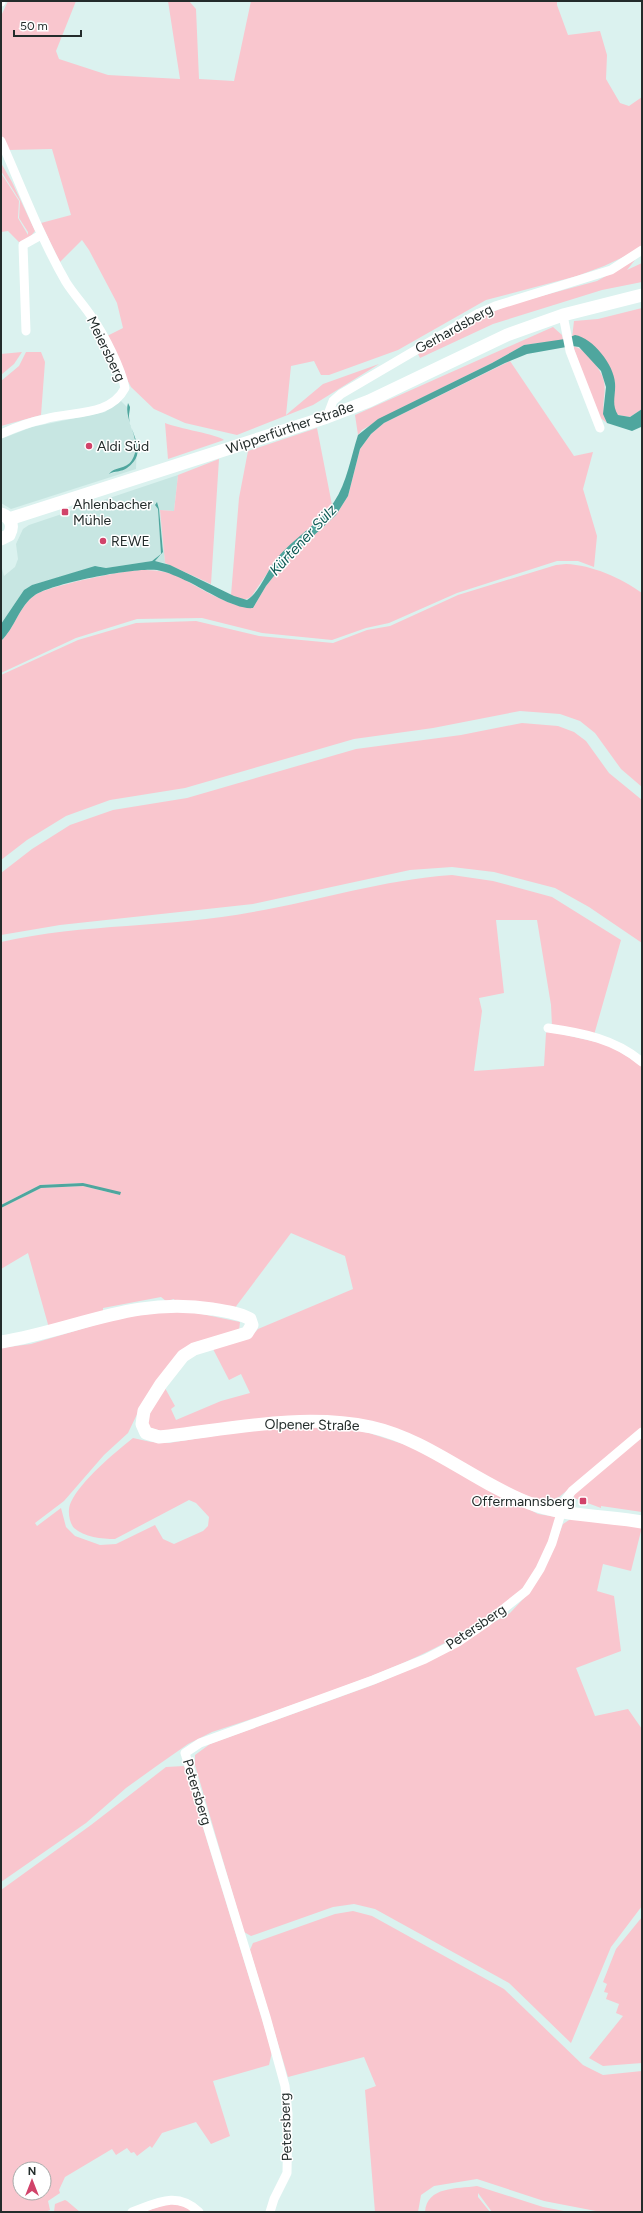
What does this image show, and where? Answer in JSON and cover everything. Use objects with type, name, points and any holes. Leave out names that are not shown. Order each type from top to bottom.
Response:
[{"type":"street","name":"Meiersberg","points":[[1,141],[32,210],[41,235],[67,283],[94,320],[123,377],[125,388],[119,398],[105,407],[45,418],[1,434]]},
{"type":"street","points":[[26,331],[23,245],[41,235]]},
{"type":"street","name":"Gerhardsberg","points":[[327,417],[333,401],[341,394],[479,313],[509,301],[611,270],[642,250]]},
{"type":"street","name":"Wipperfürther Straße","points":[[5,517],[327,417],[369,401],[507,335],[563,315],[642,295]]},
{"type":"street","points":[[563,315],[570,351],[600,428]]},
{"type":"street","points":[[1,540],[7,538],[11,532],[12,525],[5,517]]},
{"type":"street","points":[[548,1028],[571,1032],[618,1045],[627,1049],[642,1062]]},
{"type":"street","name":"Olpener Straße","points":[[1,1342],[50,1333],[119,1312],[154,1306],[182,1305],[245,1316],[250,1319],[252,1325],[247,1333],[194,1350],[177,1364],[144,1411],[142,1418],[142,1429],[146,1433],[159,1437],[263,1424],[338,1423],[370,1427],[414,1442],[528,1503],[562,1512]]},
{"type":"street","points":[[642,1432],[572,1491],[565,1500],[562,1512],[642,1522]]},
{"type":"street","name":"Petersberg","points":[[270,2212],[274,2199],[287,2173],[288,2114],[285,2086],[266,2017],[185,1753],[200,1743],[373,1680],[425,1659],[458,1642],[488,1622],[526,1591],[540,1569],[552,1543],[562,1512]]},
{"type":"street","points":[[132,2212],[170,2199],[180,2200],[191,2204],[199,2212]]},
{"type":"shaded area","points":[[8,1],[76,1],[56,51],[59,59],[108,75],[180,79],[168,1],[189,1],[196,9],[199,79],[234,81],[251,1],[557,1],[557,5],[568,35],[600,31],[607,55],[606,79],[620,103],[629,106],[642,97],[642,245],[634,252],[604,266],[577,276],[486,300],[398,350],[329,375],[321,375],[314,361],[291,366],[286,415],[323,384],[379,364],[313,405],[237,435],[185,423],[154,409],[131,387],[105,337],[123,328],[117,303],[89,250],[82,240],[60,262],[41,223],[71,215],[52,149],[9,150],[1,137],[1,16]]},
{"type":"shaded area","points":[[1,163],[12,182],[35,231],[29,238],[19,242],[8,231],[1,232],[1,173],[19,201],[18,218],[28,235],[28,232],[19,218],[20,201],[1,171]]},
{"type":"shaded area","points":[[635,260],[627,270],[642,263],[642,282],[602,290],[493,324],[420,358],[418,354],[481,317],[512,304],[597,281]]},
{"type":"shaded area","points":[[642,308],[642,409],[630,417],[618,415],[613,408],[615,382],[572,338],[574,321],[598,319]]},
{"type":"shaded area","points":[[553,327],[562,335],[563,340],[524,345],[492,363],[399,409],[362,430],[358,435],[355,415]]},
{"type":"shaded area","points":[[573,346],[581,349],[591,359],[599,369],[603,378],[605,385],[604,414],[607,423],[598,416]]},
{"type":"shaded area","points":[[22,352],[14,364],[1,375],[1,354]]},
{"type":"shaded area","points":[[26,352],[41,352],[45,362],[41,415],[1,426],[1,381],[19,366]]},
{"type":"shaded area","points":[[510,361],[574,456],[593,452],[583,489],[597,536],[594,567],[578,561],[557,561],[457,593],[389,623],[366,628],[332,640],[262,633],[202,618],[137,619],[76,638],[1,673],[1,641],[10,630],[25,605],[35,595],[43,591],[70,583],[133,571],[159,571],[175,575],[233,604],[253,608],[266,586],[285,562],[336,515],[348,496],[360,449],[371,434],[384,423]]},
{"type":"shaded area","points":[[121,401],[128,408],[129,421],[136,443],[135,454],[131,462],[124,468],[113,470],[110,474],[125,469],[132,464],[137,455],[136,469],[11,509],[1,503],[1,439],[32,427],[105,412]]},
{"type":"shaded area","points":[[165,423],[221,438],[224,440],[168,459]]},
{"type":"shaded area","points":[[317,428],[332,505],[314,525],[277,559],[251,597],[243,599],[231,595],[239,498],[248,451]]},
{"type":"shaded area","points":[[219,459],[211,584],[165,563],[160,510],[174,511],[178,475]]},
{"type":"shaded area","points":[[178,475],[174,511],[160,510],[165,563],[154,561],[161,555],[163,548],[159,509],[155,502],[158,509],[161,554],[152,561],[106,568],[98,566],[32,585],[24,590],[1,624],[1,565],[4,576],[15,567],[18,559],[16,544],[23,529],[29,525]]},
{"type":"shaded area","points":[[566,564],[586,567],[606,573],[625,582],[642,593],[642,787],[621,769],[595,733],[580,721],[560,714],[520,711],[433,728],[354,739],[185,788],[110,800],[66,816],[27,840],[1,860],[1,675],[78,640],[136,623],[196,621],[259,636],[333,643],[367,630],[390,626],[458,595],[556,565]]},
{"type":"shaded area","points":[[522,723],[558,726],[574,732],[586,741],[609,773],[642,800],[642,943],[589,907],[555,888],[494,872],[452,867],[410,870],[253,904],[60,925],[1,935],[1,873],[32,849],[70,825],[113,810],[187,798],[356,749],[461,735]]},
{"type":"shaded area","points":[[452,875],[493,881],[552,897],[621,940],[594,1035],[552,1026],[551,1005],[537,920],[496,920],[504,993],[479,998],[482,1011],[474,1071],[544,1066],[546,1033],[548,1031],[609,1045],[642,1066],[642,1429],[559,1497],[543,1503],[352,1419],[165,1432],[148,1427],[147,1418],[165,1388],[175,1406],[171,1409],[176,1420],[221,1401],[250,1393],[241,1374],[229,1380],[213,1349],[250,1338],[258,1329],[353,1289],[345,1256],[291,1233],[234,1309],[175,1301],[174,1299],[166,1301],[161,1297],[103,1308],[103,1312],[49,1328],[28,1253],[1,1269],[1,1208],[41,1188],[83,1186],[120,1195],[83,1183],[40,1185],[1,1205],[1,942],[32,936],[95,928],[190,921],[222,917],[278,907],[401,881]]},
{"type":"shaded area","points":[[171,1311],[197,1313],[240,1322],[239,1331],[196,1342],[141,1406],[128,1433],[104,1455],[64,1501],[35,1523],[37,1526],[61,1508],[66,1527],[75,1536],[100,1545],[116,1544],[155,1525],[163,1539],[174,1544],[203,1531],[208,1526],[209,1517],[196,1503],[189,1500],[115,1539],[99,1538],[83,1534],[74,1528],[69,1516],[71,1502],[90,1476],[133,1438],[151,1442],[169,1443],[257,1429],[300,1427],[350,1429],[369,1433],[409,1446],[538,1514],[556,1517],[554,1527],[543,1557],[526,1585],[511,1600],[483,1620],[444,1643],[382,1672],[318,1696],[212,1732],[188,1744],[126,1788],[86,1823],[1,1882],[1,1348],[31,1344],[119,1318]]},
{"type":"shaded area","points":[[642,1436],[642,1512],[601,1506],[601,1508],[574,1498],[574,1494]]},
{"type":"shaded area","points":[[572,1518],[642,1527],[631,1571],[603,1564],[597,1591],[614,1596],[621,1651],[576,1668],[595,1716],[628,1709],[642,1729],[642,1906],[611,1947],[571,2043],[509,1983],[375,1909],[354,1904],[333,1907],[251,1936],[244,1932],[195,1765],[195,1755],[210,1744],[373,1685],[420,1665],[510,1613],[525,1597],[551,1555],[563,1524]]},
{"type":"shaded area","points":[[184,1766],[272,2052],[269,2065],[213,2081],[230,2136],[211,2144],[196,2122],[162,2133],[152,2148],[150,2146],[137,2156],[134,2152],[131,2153],[127,2148],[116,2155],[112,2149],[65,2177],[59,2190],[60,2193],[52,2198],[52,2161],[12,2161],[12,2201],[48,2201],[50,2210],[45,2212],[1,2212],[1,1890],[91,1825],[166,1767]]},
{"type":"shaded area","points":[[353,1911],[372,1916],[504,1989],[583,2065],[603,2075],[642,2071],[642,2212],[601,2212],[544,2201],[477,2179],[434,2186],[421,2195],[418,2212],[375,2212],[365,2090],[376,2086],[364,2057],[288,2077],[250,1950],[253,1943],[335,1914]]},
{"type":"shaded area","points":[[642,1917],[642,2063],[603,2066],[589,2058],[623,2016],[616,2013],[619,2004],[606,1999],[608,1993],[604,1992],[607,1984],[603,1982],[616,1949]]},
{"type":"shaded area","points":[[477,2186],[543,2207],[569,2212],[492,2212],[478,2193],[478,2197],[490,2212],[425,2212],[431,2197],[437,2193],[444,2190]]},
{"type":"shaded area","points":[[65,2200],[80,2212],[54,2212],[55,2204]]},
{"type":"shaded area","points":[[171,2203],[189,2208],[193,2212],[143,2212]]},
{"type":"water","name":"Kürtener Sülz","points":[[575,335],[589,341],[601,353],[611,368],[615,383],[615,407],[618,415],[630,417],[642,409],[641,427],[632,431],[607,423],[603,414],[606,387],[601,371],[579,347],[572,346],[527,354],[505,363],[384,423],[371,434],[360,449],[348,496],[336,515],[285,562],[266,586],[253,608],[246,608],[229,603],[189,582],[157,570],[113,573],[76,581],[45,590],[35,595],[25,605],[6,636],[1,641],[1,624],[24,590],[32,585],[95,566],[106,568],[152,561],[161,554],[158,509],[155,505],[157,502],[159,509],[163,552],[155,561],[170,565],[234,596],[247,600],[260,586],[273,563],[284,550],[314,524],[334,502],[345,478],[358,435],[378,419],[492,363],[524,345],[565,339]]},
{"type":"water","points":[[128,403],[130,407],[130,422],[127,410]]},
{"type":"water","points":[[132,430],[138,449],[134,462],[123,470],[109,474],[114,470],[127,465],[132,460],[136,446]]},
{"type":"water","points":[[83,1183],[121,1192],[120,1195],[83,1186],[41,1188],[1,1208],[1,1205],[40,1185]]},
{"type":"place","name":"Aldi Süd","points":[[89,446]]},
{"type":"place","name":"Ahlenbacher Mühle","points":[[65,512]]},
{"type":"place","name":"REWE","points":[[103,541]]},
{"type":"place","name":"Offermannsberg","points":[[583,1501]]}]
